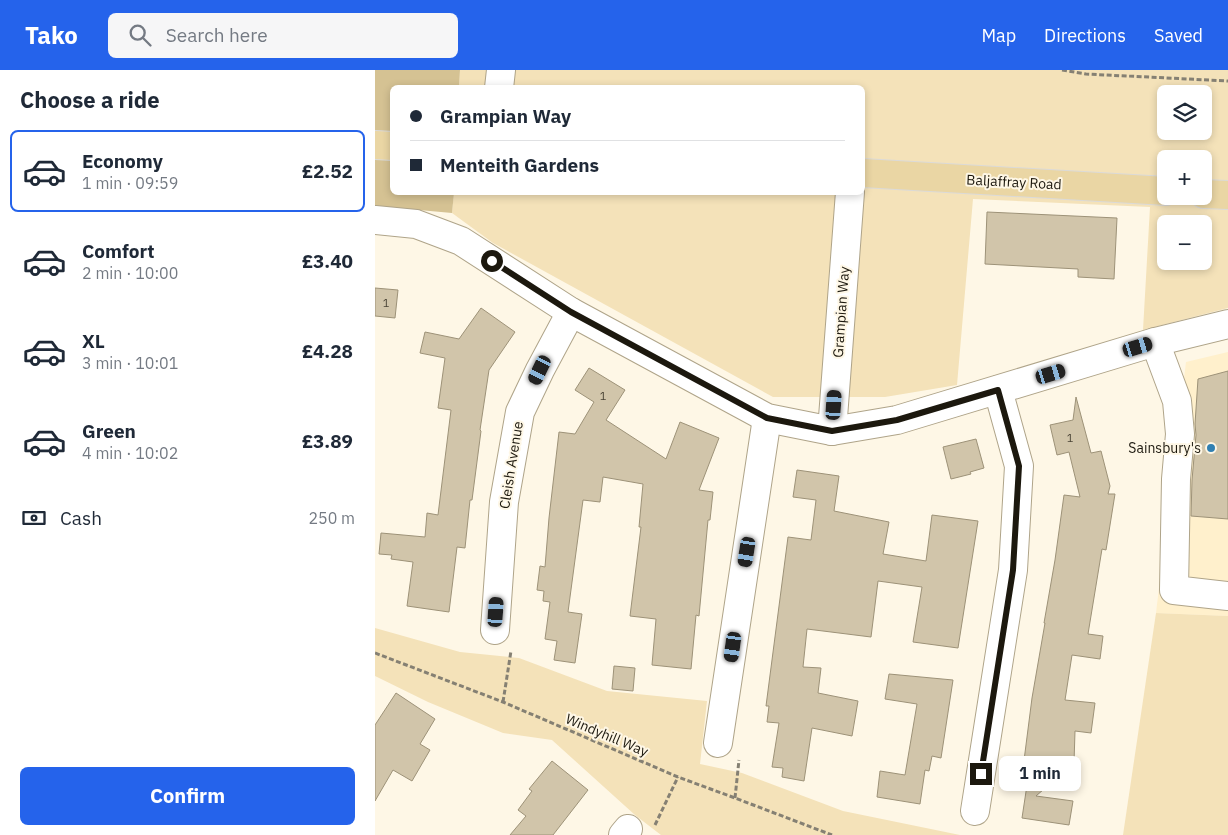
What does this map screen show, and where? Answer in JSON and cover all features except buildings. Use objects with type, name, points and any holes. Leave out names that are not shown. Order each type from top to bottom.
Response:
[{"type":"main road","points":[[375,145],[390,146]]},
{"type":"main road","name":"Baljaffray Road","points":[[865,173],[1157,190]]},
{"type":"main road","points":[[1212,194],[1228,195]]},
{"type":"street","points":[[499,85],[501,70]]},
{"type":"street","name":"Grampian Way","points":[[832,431],[850,195]]},
{"type":"street","points":[[375,220],[417,224],[461,241],[571,312],[767,418],[832,431],[897,420],[1155,342],[1228,324]]},
{"type":"street","name":"Cleish Avenue","points":[[495,630],[504,502],[520,412],[571,312]]},
{"type":"street","points":[[1155,342],[1177,401],[1180,434],[1176,479],[1174,590],[1228,596]]},
{"type":"street","points":[[975,811],[1013,570],[1019,466],[998,390]]},
{"type":"street","points":[[719,743],[767,418]]},
{"type":"path","points":[[1062,70],[1086,74],[1228,81]]},
{"type":"path","points":[[495,630],[512,646],[503,702]]},
{"type":"path","name":"Windyhill Way","points":[[375,654],[503,702],[678,777],[832,835]]},
{"type":"path","points":[[719,743],[739,756],[735,798]]},
{"type":"path","points":[[625,832],[651,834],[678,777]]},
{"type":"shaded area","points":[[375,70],[460,70],[459,85],[390,85],[390,195],[454,195],[452,213],[375,206]]},
{"type":"shaded area","points":[[460,70],[1228,70],[1228,308],[1143,330],[1150,207],[973,199],[957,385],[885,397],[773,397],[493,243],[452,213],[454,195],[865,195],[865,85],[459,85]]},
{"type":"shaded area","points":[[1228,352],[1228,616],[1156,613],[1186,362]]},
{"type":"shaded area","points":[[1156,613],[1228,616],[1228,835],[1123,835]]},
{"type":"shaded area","points":[[375,628],[460,652],[519,658],[607,691],[707,701],[700,764],[742,773],[843,811],[960,835],[661,835],[635,815],[552,740],[503,733],[428,702],[375,676]]},
{"type":"place","name":"Sainsbury's","points":[[1211,448]]},
{"type":"route","points":[[492,261],[571,312],[767,418],[832,431],[897,420],[998,390],[1019,466],[1013,570],[981,774]]}]
